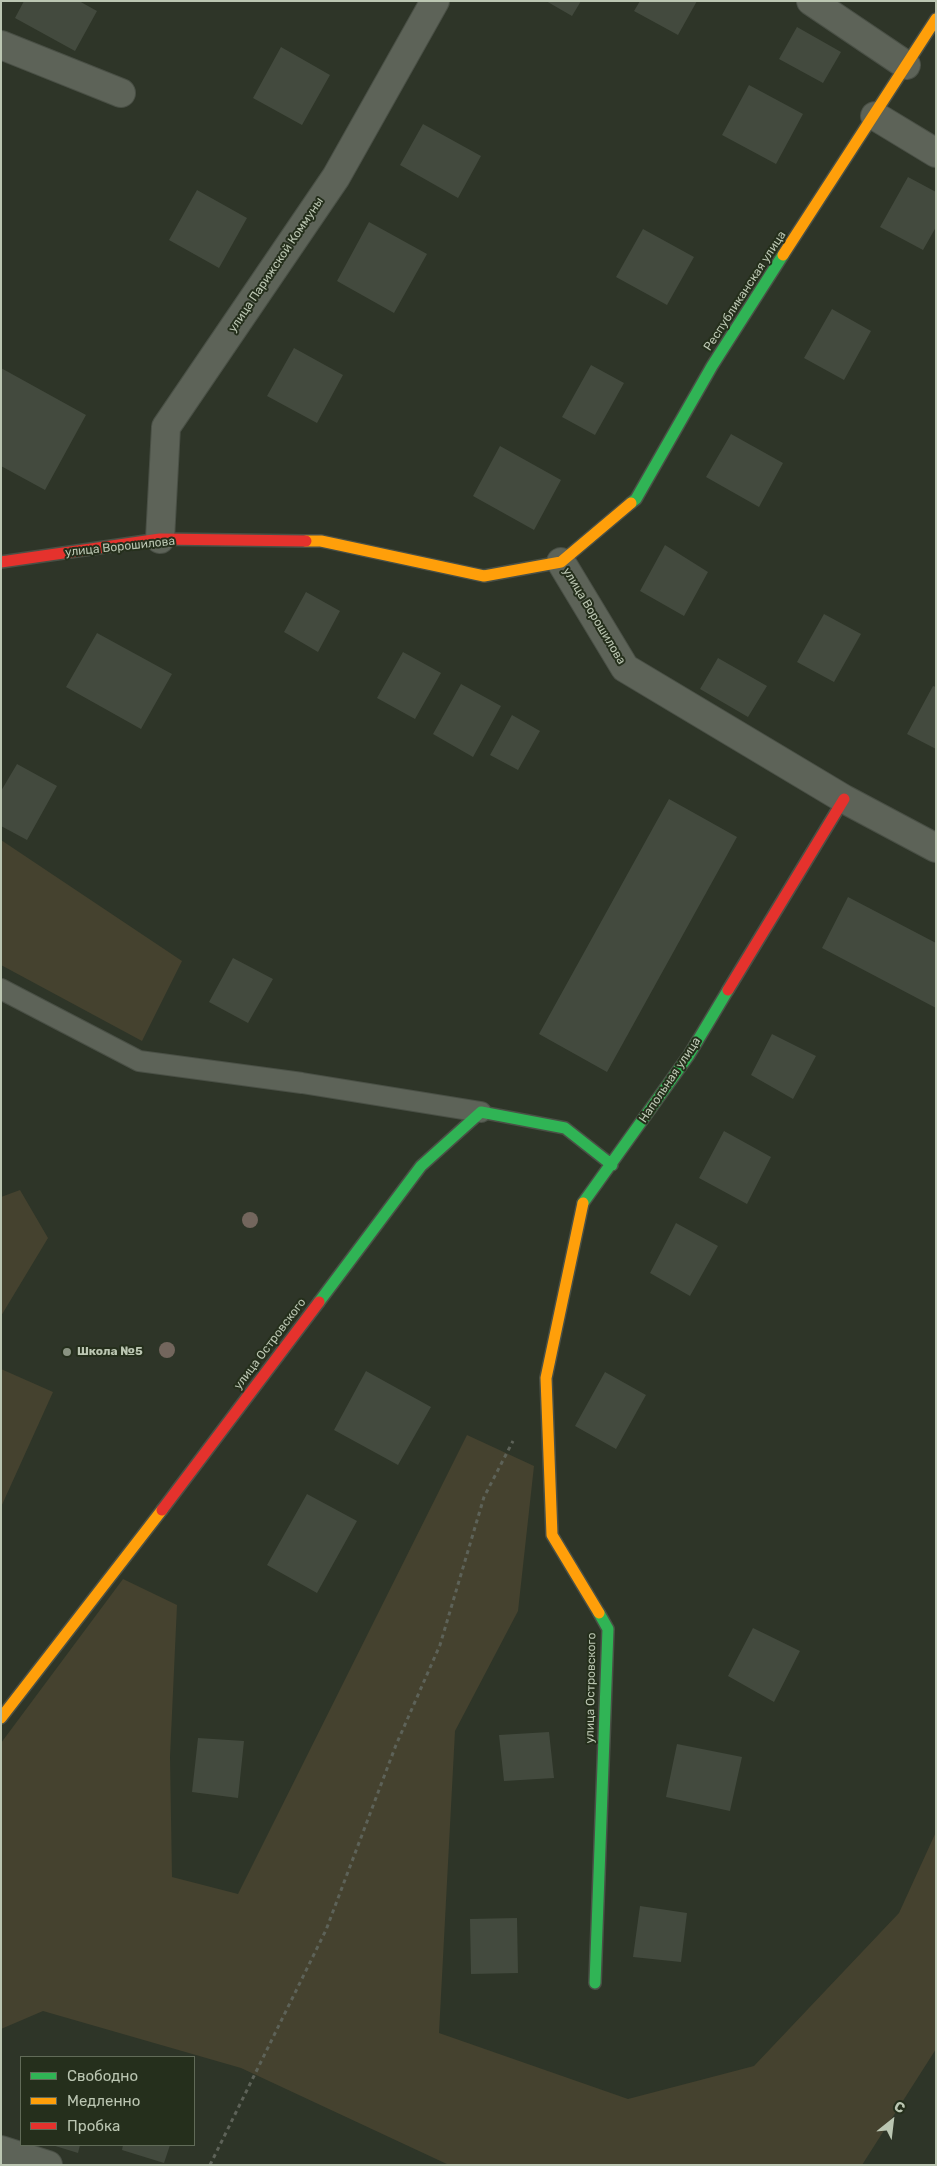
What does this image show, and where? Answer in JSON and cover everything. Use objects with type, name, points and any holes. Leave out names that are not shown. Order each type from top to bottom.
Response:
[{"type":"street","name":"улица Парижской Коммуны","points":[[160,540],[166,427],[336,177],[435,1]]},
{"type":"street","points":[[811,1],[906,66]]},
{"type":"street","name":"Республиканская улица","points":[[562,562],[636,499],[712,366],[936,19]]},
{"type":"street","points":[[1,45],[121,93]]},
{"type":"street","points":[[875,116],[936,153]]},
{"type":"street","name":"улица Ворошилова","points":[[1,562],[160,540],[321,541],[484,576],[562,562],[625,668],[844,799],[936,848]]},
{"type":"street","name":"Напольная улица","points":[[546,1378],[582,1206],[689,1055],[844,799]]},
{"type":"street","points":[[481,1112],[564,1128],[612,1164]]},
{"type":"street","name":"улица Островского","points":[[1,1718],[123,1562],[421,1166],[481,1112]]},
{"type":"street","name":"улица Островского","points":[[546,1378],[552,1535],[608,1629],[595,1983]]},
{"type":"street","points":[[1,2150],[48,2165]]},
{"type":"lane","points":[[1,989],[139,1061],[481,1112]]},
{"type":"path","points":[[210,2165],[326,1930],[396,1745],[440,1645],[484,1497],[515,1438]]},
{"type":"shaded area","points":[[1,840],[182,961],[142,1041],[1,965]]},
{"type":"shaded area","points":[[20,1190],[48,1238],[1,1316],[1,1197]]},
{"type":"shaded area","points":[[1,1369],[53,1392],[1,1507]]},
{"type":"shaded area","points":[[467,1435],[534,1466],[518,1611],[455,1731],[439,2033],[628,2099],[754,2066],[899,1913],[936,1832],[936,2049],[862,2165],[449,2165],[241,2068],[43,2011],[1,2029],[1,1743],[123,1579],[177,1605],[170,1757],[172,1877],[238,1894]]},
{"type":"building","points":[[24,1],[79,1],[97,11],[75,51],[15,18]]},
{"type":"building","points":[[546,1],[581,1],[572,16]]},
{"type":"building","points":[[640,1],[697,1],[678,35],[634,11]]},
{"type":"building","points":[[797,27],[841,52],[823,83],[779,59]]},
{"type":"building","points":[[281,47],[330,75],[302,125],[253,98]]},
{"type":"building","points":[[749,85],[803,114],[776,164],[722,135]]},
{"type":"building","points":[[423,124],[481,156],[458,198],[400,165]]},
{"type":"building","points":[[908,177],[936,192],[936,227],[923,250],[880,227]]},
{"type":"building","points":[[197,190],[247,218],[219,268],[169,240]]},
{"type":"building","points":[[369,222],[427,254],[394,313],[337,281]]},
{"type":"building","points":[[643,229],[694,257],[667,305],[616,277]]},
{"type":"building","points":[[832,309],[871,331],[844,380],[804,358]]},
{"type":"building","points":[[294,348],[343,375],[317,423],[267,396]]},
{"type":"building","points":[[591,365],[624,383],[595,435],[562,417]]},
{"type":"building","points":[[1,368],[86,415],[45,490],[1,466]]},
{"type":"building","points":[[731,434],[783,463],[759,507],[706,477]]},
{"type":"building","points":[[500,446],[561,480],[534,530],[473,496]]},
{"type":"building","points":[[665,545],[708,572],[684,616],[640,591]]},
{"type":"building","points":[[306,592],[340,611],[318,652],[284,632]]},
{"type":"building","points":[[824,614],[861,634],[834,682],[797,662]]},
{"type":"building","points":[[97,633],[172,674],[141,729],[66,687]]},
{"type":"building","points":[[403,652],[441,673],[415,719],[377,698]]},
{"type":"building","points":[[718,658],[767,686],[748,717],[700,689]]},
{"type":"building","points":[[461,684],[501,706],[473,757],[433,734]]},
{"type":"building","points":[[933,686],[936,687],[936,749],[907,734]]},
{"type":"building","points":[[512,715],[540,731],[518,770],[490,755]]},
{"type":"building","points":[[17,764],[57,786],[27,840],[1,826],[1,791]]},
{"type":"building","points":[[669,799],[737,837],[607,1072],[539,1034]]},
{"type":"building","points":[[848,897],[936,943],[936,1008],[822,948]]},
{"type":"building","points":[[233,958],[273,979],[248,1023],[209,1002]]},
{"type":"building","points":[[772,1034],[816,1056],[793,1099],[751,1075]]},
{"type":"building","points":[[724,1131],[771,1157],[747,1204],[699,1178]]},
{"type":"building","points":[[676,1223],[718,1246],[690,1296],[650,1273]]},
{"type":"building","points":[[366,1371],[431,1407],[398,1465],[334,1430]]},
{"type":"building","points":[[605,1372],[646,1395],[616,1449],[575,1426]]},
{"type":"building","points":[[307,1494],[357,1521],[317,1593],[267,1565]]},
{"type":"building","points":[[753,1628],[800,1651],[774,1702],[728,1676]]},
{"type":"building","points":[[549,1732],[554,1778],[504,1781],[499,1735]]},
{"type":"building","points":[[198,1738],[244,1741],[238,1798],[192,1792]]},
{"type":"building","points":[[677,1744],[742,1757],[730,1811],[666,1797]]},
{"type":"building","points":[[640,1906],[687,1913],[681,1962],[633,1957]]},
{"type":"building","points":[[517,1918],[518,1973],[471,1974],[470,1919]]},
{"type":"building","points":[[55,2146],[80,2146],[78,2153]]},
{"type":"building","points":[[123,2146],[170,2146],[164,2163],[122,2150]]},
{"type":"traffic: fast","points":[[631,503],[636,499],[712,366],[783,255]]},
{"type":"traffic: fast","points":[[583,1203],[689,1055],[728,990]]},
{"type":"traffic: fast","points":[[319,1302],[421,1166],[481,1112],[565,1128],[612,1165]]},
{"type":"traffic: fast","points":[[595,1983],[608,1629],[599,1613]]},
{"type":"traffic: slow","points":[[783,255],[936,19]]},
{"type":"traffic: slow","points":[[306,541],[321,541],[484,576],[561,562],[631,503]]},
{"type":"traffic: slow","points":[[583,1203],[546,1378],[552,1535],[599,1613]]},
{"type":"traffic: slow","points":[[1,1718],[162,1510]]},
{"type":"traffic: jam","points":[[1,562],[160,539],[306,541]]},
{"type":"traffic: jam","points":[[728,990],[844,799]]},
{"type":"traffic: jam","points":[[162,1510],[319,1302]]},
{"type":"place","name":"Школа №5","points":[[67,1352]]}]
